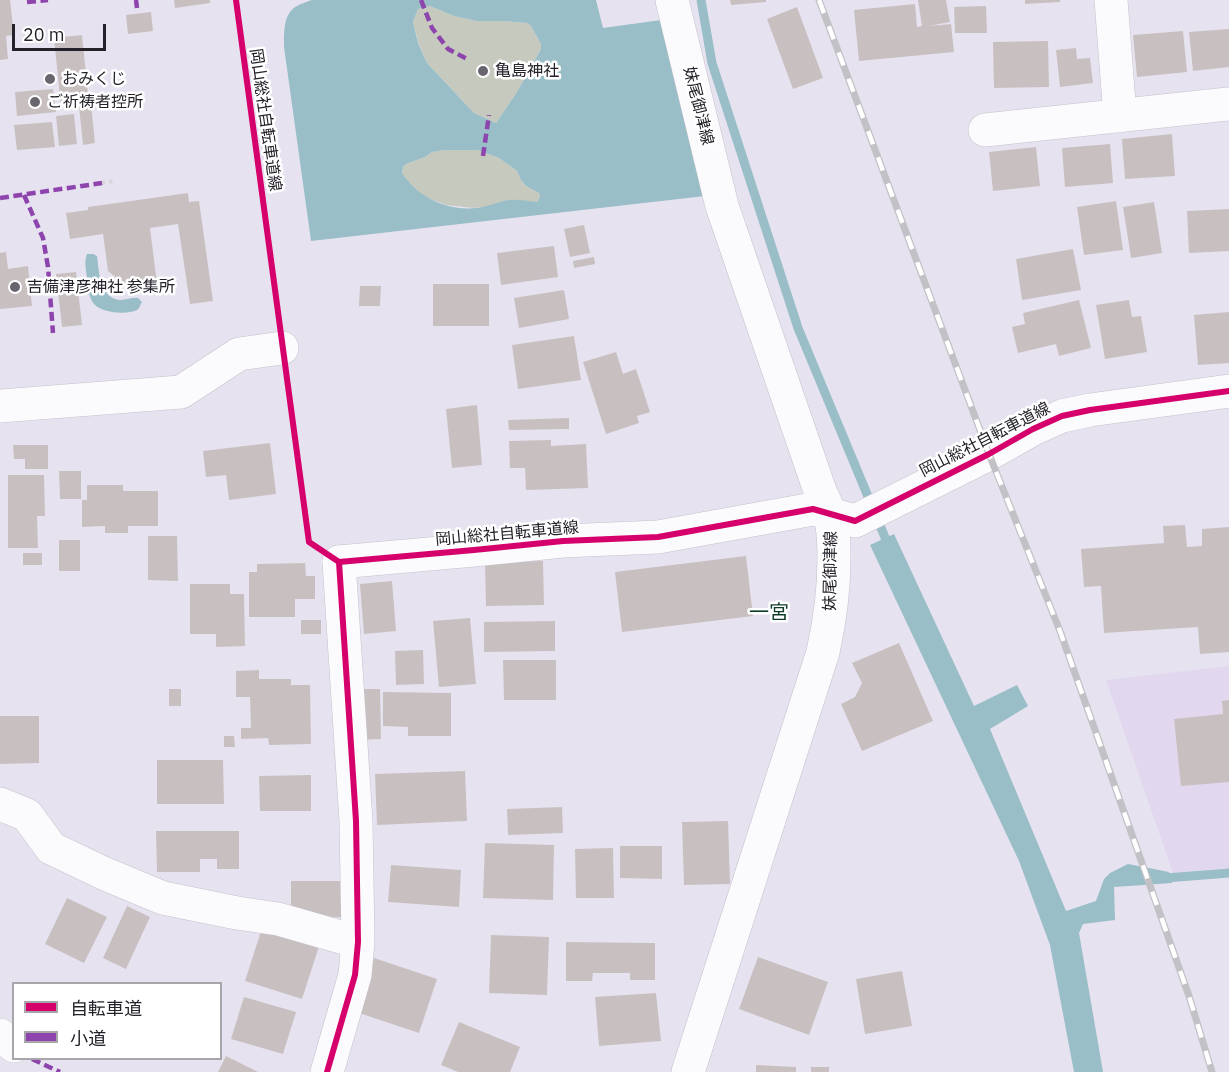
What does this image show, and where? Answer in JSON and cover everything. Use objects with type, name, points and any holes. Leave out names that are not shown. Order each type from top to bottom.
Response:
[{"type":"main road","name":"妹尾御津線","points":[[672,0],[722,206],[816,480],[843,518],[833,537],[834,591],[823,652],[688,1072]]},
{"type":"main road","points":[[1111,0],[1120,116]]},
{"type":"main road","points":[[985,130],[1228,104]]},
{"type":"main road","points":[[0,406],[181,392],[238,354],[282,348]]},
{"type":"main road","name":"岡山総社自転車道線","points":[[358,942],[356,821],[339,562],[562,541],[657,537],[813,509],[843,518],[894,502],[1062,416],[1229,391]]},
{"type":"main road","points":[[0,804],[27,815],[51,848],[103,873],[164,898],[278,919],[358,942],[355,975],[327,1072]]},
{"type":"main road","points":[[0,1035],[12,1044]]},
{"type":"path","points":[[102,183],[114,181]]},
{"type":"shaded area","points":[[430,6],[454,16],[477,21],[527,23],[531,26],[541,44],[541,49],[517,92],[496,123],[474,113],[427,63],[413,22],[418,9]]},
{"type":"shaded area","points":[[478,150],[499,158],[517,171],[526,186],[539,193],[540,197],[537,202],[508,200],[490,206],[473,208],[446,205],[425,197],[408,182],[402,173],[403,167],[432,152]]},
{"type":"shaded area","points":[[1229,666],[1229,868],[1173,873],[1106,680]]},
{"type":"water","points":[[312,0],[596,0],[603,28],[661,20],[705,196],[311,241],[284,36],[285,24],[292,9]],"holes":[[[430,6],[454,16],[477,21],[527,23],[531,26],[541,44],[541,49],[517,92],[496,123],[474,113],[427,63],[418,43],[413,22],[418,9]],[[478,150],[499,158],[517,171],[526,186],[539,193],[540,197],[537,202],[508,200],[476,208],[454,207],[434,201],[409,182],[402,173],[403,167],[432,152]]]},
{"type":"water","points":[[87,254],[97,256],[101,280],[106,292],[118,300],[138,298],[142,302],[138,309],[133,312],[115,312],[95,305],[88,289]]},
{"type":"water","points":[[894,534],[974,706],[1017,685],[1028,706],[990,729],[1066,911],[1096,901],[1104,879],[1110,873],[1128,864],[1169,872],[1172,883],[1114,887],[1115,920],[1083,924],[1079,933],[1103,1072],[1074,1072],[1050,945],[1019,861],[870,545]]},
{"type":"building","points":[[0,0],[10,0],[14,35],[6,36],[8,59],[0,60]]},
{"type":"building","points":[[174,0],[210,0],[210,3],[175,8]]},
{"type":"building","points":[[730,0],[766,0],[766,2],[731,5]]},
{"type":"building","points":[[918,0],[946,0],[950,22],[928,26],[951,24],[954,52],[859,61],[854,10],[915,4],[917,27],[922,26]]},
{"type":"building","points":[[1025,0],[1060,0],[1060,2],[1025,4]]},
{"type":"building","points":[[986,6],[987,33],[955,33],[954,7]]},
{"type":"building","points":[[797,7],[823,78],[793,89],[767,19]]},
{"type":"building","points":[[151,12],[153,31],[128,34],[126,15]]},
{"type":"building","points":[[1229,29],[1229,67],[1193,71],[1189,32]]},
{"type":"building","points":[[1183,31],[1187,72],[1137,77],[1133,35]]},
{"type":"building","points":[[82,35],[89,103],[61,106],[54,38]]},
{"type":"building","points":[[1048,41],[1049,87],[994,88],[993,42]]},
{"type":"building","points":[[1076,48],[1077,59],[1090,58],[1093,83],[1060,87],[1056,50]]},
{"type":"building","name":"ご祈祷者控所","points":[[53,89],[56,112],[17,116],[15,92]]},
{"type":"building","points":[[91,104],[95,143],[83,145],[79,106]]},
{"type":"building","points":[[74,114],[77,144],[59,146],[56,116]]},
{"type":"building","points":[[52,122],[55,147],[17,150],[14,125]]},
{"type":"building","points":[[1172,134],[1175,176],[1125,179],[1122,139]]},
{"type":"building","points":[[1110,144],[1113,183],[1065,187],[1062,148]]},
{"type":"building","points":[[1036,147],[1040,186],[993,191],[989,152]]},
{"type":"building","points":[[188,193],[189,202],[199,201],[213,301],[190,304],[178,224],[150,228],[157,284],[129,288],[108,271],[103,234],[70,239],[66,213],[88,210],[88,207]]},
{"type":"building","points":[[1116,201],[1123,250],[1084,255],[1077,207]]},
{"type":"building","points":[[1154,202],[1162,253],[1131,258],[1123,207]]},
{"type":"building","points":[[1229,209],[1229,251],[1189,253],[1187,211]]},
{"type":"building","points":[[584,225],[590,253],[570,257],[564,229]]},
{"type":"building","points":[[554,246],[558,277],[501,285],[497,253]]},
{"type":"building","points":[[1073,249],[1081,290],[1022,300],[1016,259]]},
{"type":"building","name":"吉備津彦神社 参集所","points":[[6,252],[8,269],[28,266],[32,306],[0,309],[0,253]]},
{"type":"building","points":[[594,257],[595,264],[574,268],[573,261]]},
{"type":"building","points":[[76,272],[82,325],[62,327],[56,274]]},
{"type":"building","points":[[433,284],[489,284],[489,326],[433,326]]},
{"type":"building","points":[[360,286],[381,286],[380,306],[359,306]]},
{"type":"building","points":[[564,290],[569,319],[519,328],[514,298]]},
{"type":"building","points":[[1079,300],[1091,348],[1059,356],[1056,344],[1018,353],[1012,327],[1025,324],[1023,313]]},
{"type":"building","points":[[1129,300],[1132,317],[1141,316],[1147,352],[1105,359],[1096,305]]},
{"type":"building","points":[[1229,312],[1229,363],[1198,365],[1194,315]]},
{"type":"building","points":[[574,336],[581,380],[518,389],[512,345]]},
{"type":"building","points":[[616,352],[623,374],[636,369],[650,412],[637,416],[639,423],[606,434],[583,362]]},
{"type":"building","points":[[477,405],[482,465],[452,468],[446,409]]},
{"type":"building","points":[[569,418],[569,429],[509,430],[508,420]]},
{"type":"building","points":[[551,440],[551,446],[586,444],[588,488],[526,490],[525,468],[510,468],[509,441]]},
{"type":"building","points":[[270,443],[276,494],[229,500],[226,475],[206,477],[203,451]]},
{"type":"building","points":[[13,445],[48,445],[48,469],[25,469],[25,459],[14,459]]},
{"type":"building","points":[[59,471],[81,471],[81,499],[60,499]]},
{"type":"building","points":[[8,475],[44,475],[45,516],[37,516],[38,548],[8,548]]},
{"type":"building","points":[[87,485],[123,485],[123,491],[158,491],[158,526],[128,526],[128,533],[105,533],[105,526],[82,527],[82,500],[87,500]]},
{"type":"building","points":[[1185,525],[1187,547],[1202,546],[1202,529],[1229,527],[1229,652],[1200,654],[1198,627],[1104,633],[1101,586],[1084,587],[1081,549],[1164,543],[1163,526]]},
{"type":"building","points":[[148,536],[177,536],[178,581],[148,580]]},
{"type":"building","points":[[59,540],[80,540],[80,571],[59,571]]},
{"type":"building","points":[[23,553],[42,553],[42,565],[23,565]]},
{"type":"building","points":[[746,556],[753,616],[622,632],[615,572]]},
{"type":"building","points":[[543,561],[544,605],[486,606],[485,562]]},
{"type":"building","points":[[305,563],[306,576],[315,576],[315,599],[295,599],[295,617],[249,617],[249,572],[257,572],[257,564]]},
{"type":"building","points":[[392,581],[396,631],[364,634],[360,584]]},
{"type":"building","points":[[190,584],[230,584],[230,594],[244,594],[245,646],[216,647],[216,634],[190,634]]},
{"type":"building","points":[[470,618],[476,684],[439,687],[433,621]]},
{"type":"building","points":[[301,620],[321,620],[321,634],[301,634]]},
{"type":"building","points":[[555,621],[555,651],[484,652],[484,622]]},
{"type":"building","points":[[899,643],[933,721],[862,751],[841,704],[855,697],[862,683],[852,663]]},
{"type":"building","points":[[423,650],[424,684],[396,685],[395,651]]},
{"type":"building","points":[[503,660],[556,660],[556,700],[504,700]]},
{"type":"building","points":[[259,670],[259,679],[291,679],[291,685],[310,685],[311,744],[269,745],[268,738],[241,739],[241,728],[251,728],[250,697],[236,697],[236,671]]},
{"type":"building","points":[[169,689],[181,689],[181,706],[169,706]]},
{"type":"building","points":[[356,689],[380,689],[381,739],[358,740]]},
{"type":"building","points":[[383,692],[451,693],[451,736],[408,736],[408,727],[383,726]]},
{"type":"building","points":[[1229,700],[1229,782],[1181,786],[1174,719],[1223,714],[1222,701]]},
{"type":"building","points":[[0,716],[39,716],[39,763],[0,764]]},
{"type":"building","points":[[224,736],[234,736],[235,747],[224,747]]},
{"type":"building","points":[[157,760],[223,760],[224,804],[157,804]]},
{"type":"building","points":[[465,771],[467,821],[377,825],[375,774]]},
{"type":"building","points":[[311,775],[311,811],[260,811],[259,776]]},
{"type":"building","points":[[562,807],[563,833],[508,835],[507,809]]},
{"type":"building","points":[[728,821],[730,884],[684,885],[682,822]]},
{"type":"building","points":[[156,831],[239,831],[239,869],[217,869],[217,859],[200,859],[200,872],[157,872]]},
{"type":"building","points":[[485,843],[554,845],[553,900],[483,898]]},
{"type":"building","points":[[620,846],[662,846],[662,879],[620,878]]},
{"type":"building","points":[[613,848],[614,898],[576,898],[575,849]]},
{"type":"building","points":[[391,865],[461,870],[459,907],[388,902]]},
{"type":"building","points":[[291,881],[348,881],[348,917],[291,918]]},
{"type":"building","points":[[67,898],[107,917],[84,963],[45,944]]},
{"type":"building","points":[[127,906],[150,917],[126,969],[103,958]]},
{"type":"building","points":[[264,922],[321,940],[302,999],[245,981]]},
{"type":"building","points":[[491,935],[549,937],[547,995],[489,993]]},
{"type":"building","points":[[566,942],[655,943],[655,980],[630,980],[630,973],[593,973],[592,981],[566,981]]},
{"type":"building","points":[[758,957],[828,982],[809,1035],[739,1009]]},
{"type":"building","points":[[374,958],[437,979],[419,1033],[356,1012]]},
{"type":"building","points":[[902,971],[912,1026],[865,1034],[856,979]]},
{"type":"building","points":[[656,993],[661,1041],[599,1046],[595,997]]},
{"type":"building","points":[[244,997],[296,1012],[283,1054],[231,1039]]},
{"type":"building","points":[[459,1022],[520,1047],[510,1072],[458,1072],[441,1065]]},
{"type":"building","points":[[226,1056],[258,1072],[218,1072]]},
{"type":"building","points":[[756,1065],[796,1067],[796,1072],[756,1072]]},
{"type":"building","points":[[811,1067],[829,1067],[829,1072],[811,1072]]},
{"type":"waterway","points":[[701,0],[712,63],[798,328],[889,547]]},
{"type":"waterway","points":[[1158,878],[1229,873]]},
{"type":"railway","points":[[819,0],[989,454],[1060,631],[1189,996],[1212,1072]]},
{"type":"marked path","points":[[27,2],[48,0]]},
{"type":"marked path","points":[[136,0],[137,8]]},
{"type":"marked path","points":[[421,0],[432,28],[448,49],[467,59]]},
{"type":"marked path","points":[[483,156],[489,115]]},
{"type":"marked path","points":[[0,198],[102,183]]},
{"type":"marked path","points":[[24,195],[43,238],[48,267],[53,333]]},
{"type":"marked path","points":[[34,1060],[60,1072]]},
{"type":"cycle path","points":[[236,0],[309,542],[339,562],[563,541],[658,537],[813,509],[855,521],[1062,416],[1229,391]]},
{"type":"cycle path","points":[[327,1072],[355,975],[358,942],[356,821],[339,562]]},
{"type":"place","name":"亀島神社","points":[[483,71]]},
{"type":"place","name":"おみくじ","points":[[50,79]]},
{"type":"place","name":"ご祈祷者控所","points":[[35,102]]},
{"type":"place","name":"吉備津彦神社 参集所","points":[[15,287]]},
{"type":"district","name":"一宮","points":[[769,613]]}]
